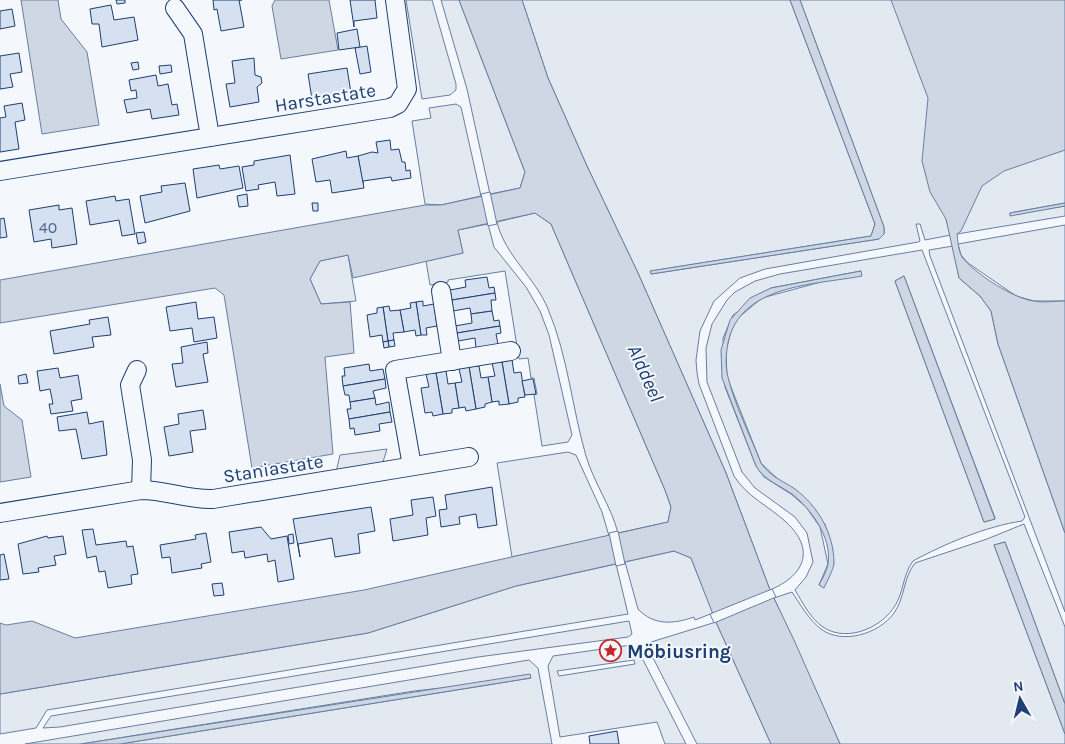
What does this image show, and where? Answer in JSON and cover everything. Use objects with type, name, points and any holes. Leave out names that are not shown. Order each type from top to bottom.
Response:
[{"type":"street","name":"Harstastate","points":[[0,172],[390,108],[398,104],[408,89],[395,0]]},
{"type":"street","points":[[175,8],[193,34],[210,138]]},
{"type":"street","points":[[441,291],[452,360]]},
{"type":"street","points":[[412,466],[395,370],[511,351]]},
{"type":"street","points":[[137,370],[130,385],[142,460],[141,490]]},
{"type":"street","name":"Staniastate","points":[[0,513],[141,490],[163,492],[190,499],[213,499],[469,457]]},
{"type":"shaded area","points":[[406,0],[432,0],[456,84],[456,90],[450,95],[422,99]]},
{"type":"shaded area","points":[[441,0],[459,0],[525,172],[520,188],[490,194],[467,89]]},
{"type":"shaded area","points":[[522,0],[790,0],[875,224],[871,236],[651,271],[651,274],[879,239],[884,234],[884,227],[800,0],[1065,0],[1065,203],[1010,213],[1010,215],[1065,206],[1065,216],[957,234],[946,219],[951,235],[925,240],[920,224],[916,224],[920,241],[918,242],[765,269],[740,278],[714,301],[700,331],[696,360],[699,384],[734,476],[745,490],[779,516],[796,533],[803,553],[802,562],[791,578],[770,590],[726,473],[638,273],[548,78]]},
{"type":"shaded area","points":[[456,104],[461,107],[481,196],[441,205],[425,204],[412,121],[431,118],[429,108]]},
{"type":"shaded area","points":[[535,213],[551,224],[665,490],[671,507],[668,522],[618,533],[611,513],[593,476],[581,438],[555,327],[542,297],[513,256],[497,222]]},
{"type":"shaded area","points":[[488,224],[494,247],[526,287],[540,311],[549,335],[572,435],[568,442],[542,446],[534,395],[537,394],[534,378],[531,378],[528,358],[519,359],[505,271],[448,280],[448,282],[430,285],[426,261],[463,253],[458,230]]},
{"type":"shaded area","points":[[1065,225],[1065,301],[1034,301],[1016,296],[968,263],[961,255],[958,244]]},
{"type":"shaded area","points":[[953,246],[959,278],[980,296],[991,311],[998,344],[1065,533],[1065,612],[930,256],[929,250]]},
{"type":"shaded area","points":[[922,250],[1025,517],[1022,521],[966,536],[913,561],[893,609],[876,624],[866,630],[855,633],[833,632],[823,627],[811,615],[795,590],[806,577],[813,562],[807,533],[795,517],[755,488],[742,472],[707,382],[706,348],[712,324],[727,300],[735,292],[755,281],[780,274]],"holes":[[[861,271],[762,298],[738,318],[731,331],[726,351],[727,377],[761,463],[825,524],[834,564],[819,585],[828,564],[820,527],[806,507],[791,494],[764,477],[756,466],[725,387],[723,338],[733,315],[771,288]],[[904,276],[995,518],[995,519],[984,522],[895,281]]]},
{"type":"shaded area","points":[[348,255],[356,301],[321,304],[310,279],[320,261]]},
{"type":"shaded area","points":[[387,449],[382,465],[336,472],[340,455]]},
{"type":"shaded area","points":[[568,452],[576,455],[602,512],[609,536],[512,557],[497,463]]},
{"type":"shaded area","points":[[1024,524],[1065,627],[1065,704],[1005,542],[994,545],[1065,734],[1065,744],[840,744],[774,598],[792,592],[809,617],[821,629],[839,636],[860,635],[879,627],[894,613],[898,607],[908,575],[915,563],[987,539]]},
{"type":"shaded area","points":[[674,551],[691,558],[713,613],[695,620],[694,617],[664,622],[644,615],[638,609],[625,562]]},
{"type":"shaded area","points":[[616,564],[628,614],[47,710],[36,728],[0,734],[0,694],[368,633],[516,586]]},
{"type":"shaded area","points":[[629,621],[632,634],[628,637],[478,657],[60,727],[43,728],[51,716]]},
{"type":"shaded area","points":[[716,622],[771,744],[697,744],[649,650],[651,642]],"holes":[[[684,648],[693,650],[663,659],[662,656]]]},
{"type":"shaded area","points":[[631,645],[639,652],[686,744],[665,744],[657,722],[560,737],[548,666],[553,656]],"holes":[[[634,660],[635,664],[559,676],[557,671]]]},
{"type":"shaded area","points":[[529,660],[538,668],[552,744],[120,744],[531,678],[414,691],[81,744],[25,744]]},
{"type":"water","points":[[21,0],[58,0],[61,19],[87,52],[99,125],[42,134]]},
{"type":"water","points":[[275,0],[329,0],[338,50],[281,59],[272,6]]},
{"type":"water","name":"Alddeel","points":[[459,0],[522,0],[548,78],[638,273],[726,473],[770,590],[840,744],[771,744],[716,622],[691,558],[674,551],[516,586],[368,633],[0,694],[0,623],[6,625],[32,621],[75,638],[364,590],[668,522],[671,507],[665,490],[551,224],[535,213],[458,230],[463,253],[353,278],[348,255],[320,261],[310,279],[321,304],[350,302],[354,353],[325,357],[333,454],[252,468],[224,295],[215,288],[0,323],[0,280],[425,205],[441,205],[520,188],[525,172]]},
{"type":"water","points":[[790,0],[800,0],[884,227],[884,234],[879,239],[651,274],[650,271],[871,236],[875,224]]},
{"type":"water","points":[[891,0],[1065,0],[1065,150],[1004,171],[982,186],[961,231],[957,234],[962,257],[995,284],[1016,296],[1034,301],[1065,301],[1065,533],[998,344],[991,311],[980,296],[959,278],[946,219],[930,192],[922,161],[928,98]]},
{"type":"water","points":[[1065,203],[1065,206],[1010,216],[1010,213]]},
{"type":"water","points":[[861,271],[862,276],[802,286],[763,298],[747,309],[735,324],[727,351],[726,369],[731,388],[761,463],[772,475],[795,489],[811,504],[828,531],[834,563],[824,588],[819,585],[826,572],[828,554],[827,544],[819,524],[799,500],[767,479],[756,466],[722,378],[721,350],[730,320],[750,298],[771,288]]},
{"type":"water","points":[[904,276],[995,519],[984,522],[895,281]]},
{"type":"water","points":[[0,384],[4,406],[22,420],[31,477],[0,482]]},
{"type":"water","points":[[1005,542],[1065,704],[1065,734],[994,545]]},
{"type":"water","points":[[530,674],[531,678],[120,744],[81,744]]},
{"type":"pier","points":[[490,192],[497,224],[488,226],[481,194]]},
{"type":"pier","points":[[618,531],[625,564],[616,566],[609,533]]},
{"type":"pier","points":[[772,589],[776,597],[714,623],[710,614]]},
{"type":"building","points":[[116,0],[125,0],[125,3],[117,4]]},
{"type":"building","points":[[213,0],[239,0],[244,27],[221,31],[217,9],[214,10]]},
{"type":"building","points":[[350,0],[375,0],[377,18],[354,21],[354,27]]},
{"type":"building","points":[[111,5],[114,20],[134,17],[138,40],[102,47],[99,24],[92,24],[90,9]]},
{"type":"building","points":[[12,9],[15,26],[0,29],[0,11]]},
{"type":"building","points":[[357,29],[360,47],[339,50],[337,33]]},
{"type":"building","points":[[367,46],[371,72],[360,74],[355,48]]},
{"type":"building","points":[[19,53],[22,72],[10,74],[13,87],[0,89],[0,56]]},
{"type":"building","points":[[254,58],[255,75],[261,77],[262,83],[257,87],[259,102],[230,107],[226,84],[235,83],[232,61]]},
{"type":"building","points":[[138,62],[139,69],[133,70],[131,63]]},
{"type":"building","points":[[171,65],[172,72],[160,74],[159,66]]},
{"type":"building","points":[[347,68],[351,93],[312,99],[308,74]]},
{"type":"building","points":[[156,75],[158,86],[168,84],[172,105],[177,104],[179,115],[152,119],[150,109],[127,113],[124,100],[137,98],[136,90],[131,91],[129,80]]},
{"type":"building","points":[[22,103],[25,120],[15,122],[19,149],[0,152],[0,118],[6,117],[4,106]]},
{"type":"building","points":[[390,140],[391,150],[399,149],[402,162],[405,162],[406,171],[410,170],[411,178],[392,181],[391,177],[363,181],[363,186],[358,156],[372,152],[378,153],[376,142]]},
{"type":"building","points":[[346,151],[347,158],[358,156],[364,188],[332,193],[330,180],[316,182],[312,159]]},
{"type":"building","points":[[290,155],[295,194],[277,196],[275,182],[258,185],[259,189],[246,191],[242,167],[254,165],[254,161]]},
{"type":"building","points":[[219,165],[220,169],[239,166],[243,188],[197,198],[193,169]]},
{"type":"building","points":[[185,183],[190,211],[145,223],[140,196],[162,192],[161,186]]},
{"type":"building","points":[[247,194],[248,206],[239,207],[237,196]]},
{"type":"building","points":[[115,196],[116,201],[129,199],[135,234],[122,236],[119,220],[90,225],[86,201]]},
{"type":"building","points":[[312,203],[318,203],[318,211],[313,211]]},
{"type":"building","points":[[59,205],[59,210],[72,208],[77,244],[52,248],[51,239],[34,242],[29,210]]},
{"type":"building","points":[[4,218],[7,237],[0,238],[0,219]]},
{"type":"building","points":[[144,232],[146,242],[138,244],[136,233]]},
{"type":"building","points":[[487,277],[489,288],[494,287],[495,293],[452,300],[450,290],[466,287],[465,280]]},
{"type":"building","points":[[495,293],[496,300],[491,300],[492,311],[471,314],[470,308],[453,311],[452,300]]},
{"type":"building","points":[[423,301],[423,306],[434,304],[437,326],[426,328],[427,335],[421,335],[416,302]]},
{"type":"building","points":[[196,302],[198,319],[214,317],[217,338],[194,342],[192,328],[170,331],[166,307]]},
{"type":"building","points":[[416,302],[421,335],[416,336],[415,330],[404,332],[400,310],[411,308],[410,303]]},
{"type":"building","points":[[389,306],[390,311],[400,310],[404,332],[393,333],[394,340],[388,341],[383,307]]},
{"type":"building","points":[[383,307],[388,341],[383,342],[382,335],[370,337],[367,315],[377,313],[377,308]]},
{"type":"building","points":[[492,311],[494,321],[499,320],[500,326],[457,333],[455,326],[472,323],[471,314]]},
{"type":"building","points":[[108,317],[111,335],[92,337],[94,347],[54,354],[50,331],[90,324],[89,320]]},
{"type":"building","points":[[500,326],[501,333],[496,334],[498,344],[476,348],[475,338],[458,341],[457,333]]},
{"type":"building","points":[[394,340],[395,346],[389,347],[388,341]]},
{"type":"building","points":[[388,341],[389,347],[384,348],[383,342]]},
{"type":"building","points":[[207,342],[208,353],[203,354],[208,382],[176,387],[172,364],[183,363],[181,347]]},
{"type":"building","points":[[512,360],[514,373],[521,372],[525,397],[518,398],[518,402],[509,404],[502,362]]},
{"type":"building","points":[[502,362],[509,404],[499,405],[499,401],[492,402],[488,377],[495,376],[492,363]]},
{"type":"building","points":[[369,364],[370,371],[383,369],[385,379],[343,386],[342,376],[345,376],[344,368]]},
{"type":"building","points":[[479,366],[481,378],[488,377],[492,402],[485,404],[485,407],[476,409],[469,367]]},
{"type":"building","points":[[469,367],[476,409],[466,411],[465,407],[459,408],[455,383],[462,382],[459,369]]},
{"type":"building","points":[[58,368],[60,378],[78,375],[82,399],[71,401],[73,411],[51,414],[49,404],[53,404],[50,389],[40,391],[37,371]]},
{"type":"building","points":[[446,371],[448,384],[455,383],[459,408],[452,409],[452,413],[443,414],[436,373]]},
{"type":"building","points":[[436,373],[443,414],[433,416],[432,412],[425,413],[421,388],[429,387],[426,374]]},
{"type":"building","points":[[26,374],[28,383],[19,384],[18,376]]},
{"type":"building","points":[[385,379],[386,388],[373,391],[375,398],[350,402],[349,395],[345,395],[343,386]]},
{"type":"building","points":[[533,379],[536,394],[525,395],[522,381]]},
{"type":"building","points":[[375,398],[376,405],[389,402],[390,412],[349,419],[347,409],[351,409],[350,402]]},
{"type":"building","points":[[203,410],[206,429],[190,431],[193,452],[169,456],[164,427],[179,424],[178,414]]},
{"type":"building","points":[[87,412],[89,424],[103,421],[107,455],[82,459],[76,429],[59,431],[57,417]]},
{"type":"building","points":[[390,412],[392,422],[379,424],[380,431],[355,435],[354,428],[350,429],[349,419]]},
{"type":"building","points":[[492,487],[497,525],[478,528],[476,514],[459,517],[460,524],[441,527],[439,510],[447,509],[445,495]]},
{"type":"building","points":[[433,497],[436,516],[426,518],[428,535],[393,541],[390,519],[413,515],[411,500]]},
{"type":"building","points":[[371,507],[375,531],[358,534],[360,553],[335,557],[332,538],[298,544],[300,557],[293,519]]},
{"type":"building","points":[[261,527],[271,539],[287,536],[294,579],[278,582],[275,560],[268,562],[267,554],[245,558],[244,551],[232,553],[229,532]]},
{"type":"building","points":[[93,529],[96,545],[126,541],[127,547],[133,546],[138,574],[131,575],[132,584],[108,588],[105,571],[99,572],[96,556],[87,558],[82,530]]},
{"type":"building","points":[[206,533],[211,562],[201,564],[202,568],[172,573],[170,557],[162,558],[160,545],[196,539],[195,535]]},
{"type":"building","points":[[293,534],[294,543],[289,544],[288,535]]},
{"type":"building","points":[[47,536],[48,538],[63,536],[66,554],[54,556],[56,565],[38,568],[39,572],[23,574],[18,544]]},
{"type":"building","points":[[4,554],[9,579],[0,580],[0,555]]},
{"type":"building","points":[[222,583],[224,595],[214,596],[212,584]]},
{"type":"building","points":[[617,731],[619,744],[590,744],[589,736]]},
{"type":"place","name":"Möbiusring","points":[[611,651]]}]
